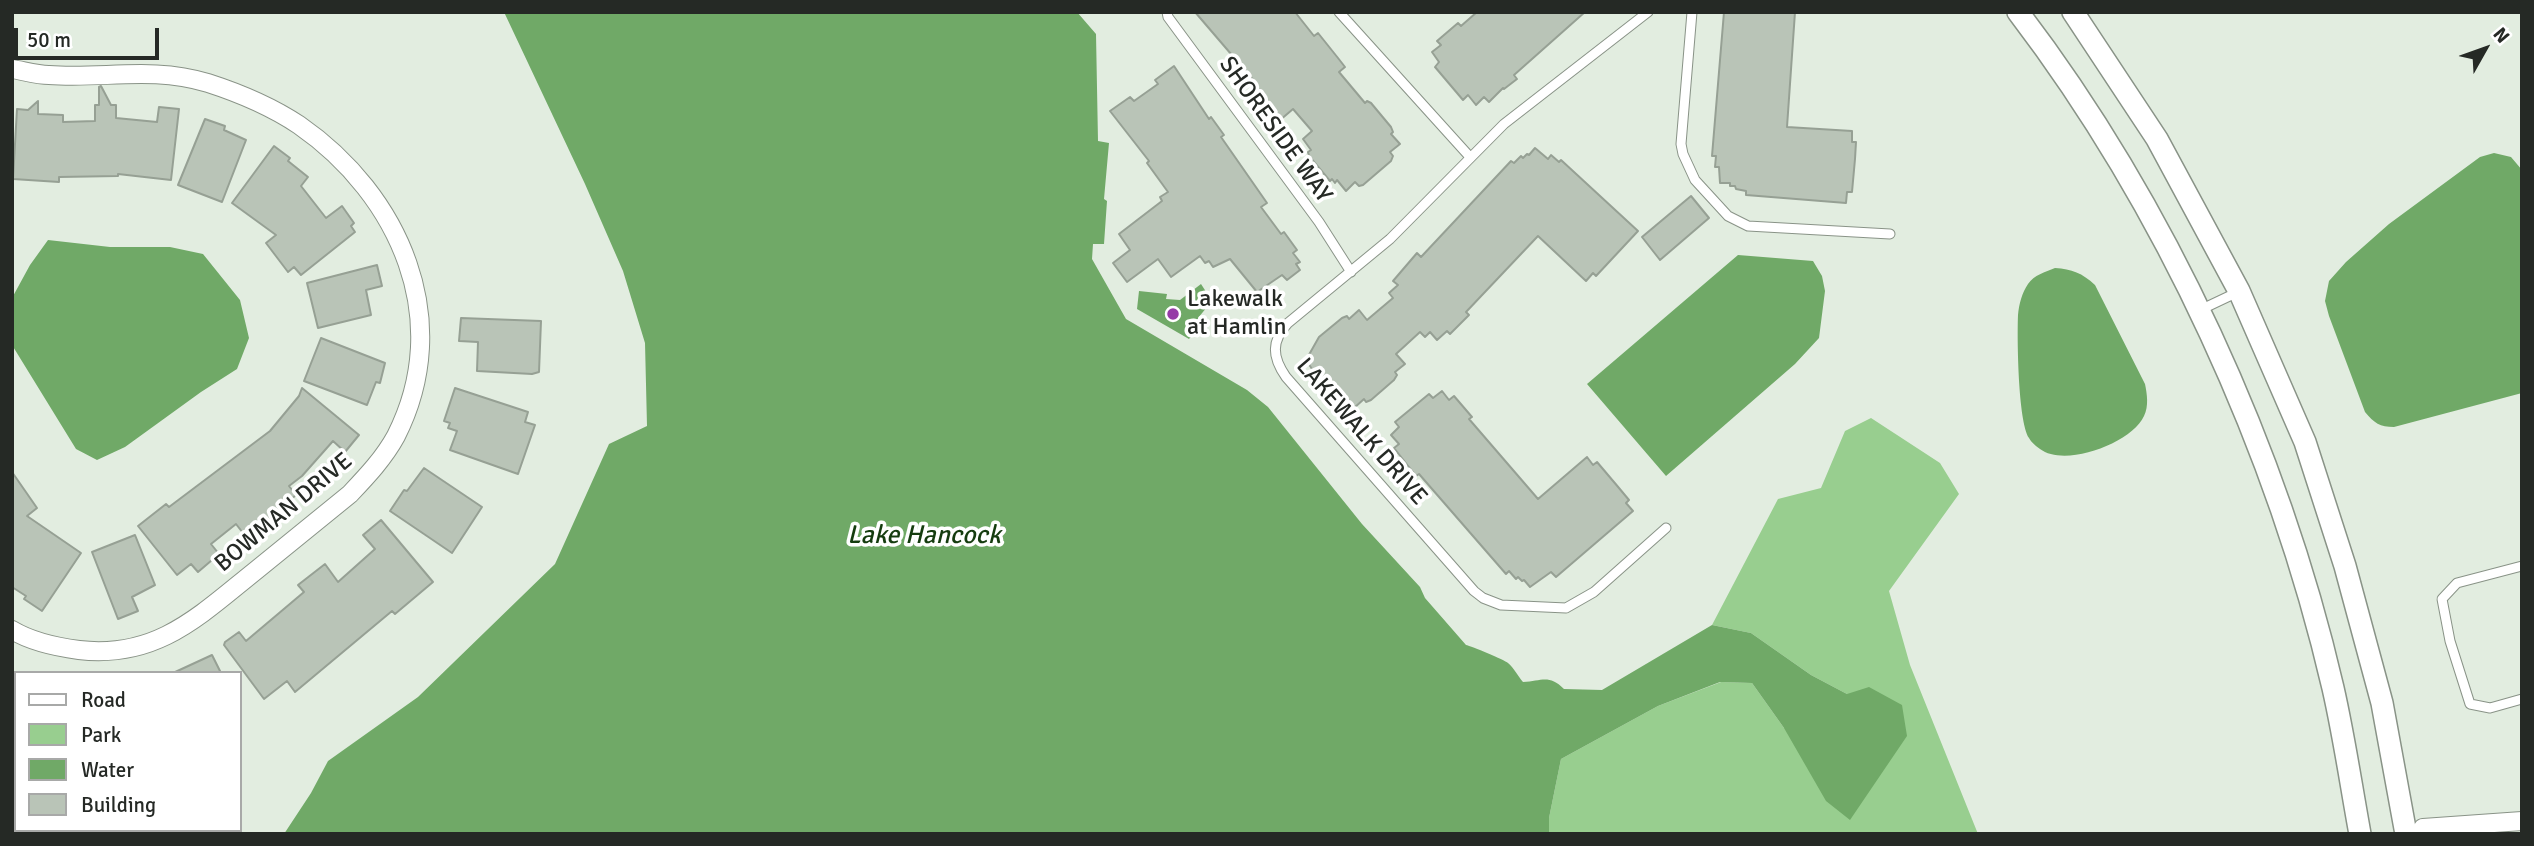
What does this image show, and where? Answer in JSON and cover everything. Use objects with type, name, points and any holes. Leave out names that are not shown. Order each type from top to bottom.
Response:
[{"type":"street","points":[[2018,12],[2052,57],[2119,162],[2200,310],[2250,422],[2301,569],[2333,688],[2360,834]]},
{"type":"street","points":[[2073,12],[2157,139],[2239,291],[2305,442],[2345,566],[2382,703],[2406,834]]},
{"type":"street","name":"BOWMAN DRIVE","points":[[12,69],[49,75],[148,72],[205,82],[248,98],[298,124],[332,151],[366,186],[392,226],[414,277],[421,319],[420,353],[411,395],[396,436],[372,471],[350,494],[192,621],[162,638],[129,650],[96,652],[56,647],[12,630]]},
{"type":"street","points":[[2419,834],[2423,828],[2522,821]]},
{"type":"lane","name":"SHORESIDE WAY","points":[[1167,12],[1173,25],[1319,222],[1351,272]]},
{"type":"lane","points":[[1339,12],[1470,158]]},
{"type":"lane","name":"LAKEWALK DRIVE","points":[[1648,12],[1512,117],[1408,222],[1281,330],[1276,339],[1274,356],[1286,377],[1483,598],[1501,605],[1566,608],[1594,592],[1666,528]]},
{"type":"lane","points":[[1692,12],[1681,144],[1691,173],[1728,216],[1748,226],[1890,234]]},
{"type":"lane","points":[[2200,310],[2239,291]]},
{"type":"lane","points":[[2522,566],[2457,583],[2442,599],[2450,641],[2470,704],[2490,708],[2522,699]]},
{"type":"green space","points":[[1871,418],[1940,463],[1959,494],[1889,591],[1910,665],[1978,834],[1549,834],[1549,818],[1561,759],[1658,706],[1721,682],[1752,683],[1784,728],[1847,694],[1811,675],[1751,633],[1712,625],[1778,499],[1821,488],[1845,431]]},
{"type":"water","name":"Lake Hancock","points":[[504,12],[1077,12],[1096,34],[1098,141],[1109,143],[1104,199],[1107,201],[1104,244],[1093,244],[1092,259],[1126,319],[1247,390],[1268,407],[1362,524],[1420,587],[1425,598],[1466,645],[1508,663],[1523,682],[1549,680],[1564,689],[1602,690],[1712,625],[1751,633],[1811,675],[1847,694],[1869,687],[1902,705],[1907,736],[1850,820],[1826,801],[1784,728],[1752,683],[1720,682],[1658,706],[1561,759],[1549,818],[1549,834],[284,834],[328,761],[418,697],[555,564],[609,444],[647,426],[645,343],[623,271]]},
{"type":"water","points":[[2494,153],[2511,157],[2522,170],[2522,393],[2394,427],[2374,422],[2365,412],[2329,316],[2325,301],[2329,281],[2389,224],[2480,157]]},
{"type":"water","points":[[48,240],[110,247],[170,247],[203,254],[240,300],[249,338],[237,369],[125,447],[97,460],[76,449],[12,345],[12,298],[30,265]]},
{"type":"water","points":[[1738,255],[1813,261],[1822,276],[1825,291],[1819,338],[1795,364],[1666,476],[1587,384]]},
{"type":"water","points":[[2055,268],[2076,272],[2095,285],[2145,384],[2147,400],[2144,416],[2126,435],[2097,450],[2065,456],[2040,449],[2029,438],[2022,415],[2019,378],[2018,315],[2021,299],[2033,278]]},
{"type":"water","name":"Lakewalk at Hamlin","points":[[1201,284],[1212,301],[1198,318],[1202,324],[1189,339],[1137,309],[1139,291],[1167,294],[1166,299],[1180,300]]},
{"type":"water","points":[[12,772],[14,832],[58,834],[12,834]]},
{"type":"building","points":[[1195,12],[1295,12],[1314,36],[1318,33],[1345,67],[1339,72],[1365,103],[1371,103],[1391,127],[1391,134],[1400,144],[1390,152],[1393,156],[1391,161],[1363,185],[1359,186],[1355,182],[1346,191],[1337,180],[1335,183],[1332,179],[1330,181],[1309,156],[1308,152],[1311,150],[1303,139],[1312,131],[1293,109],[1279,121],[1252,84],[1255,82]]},
{"type":"building","points":[[1477,12],[1585,12],[1514,75],[1517,79],[1489,102],[1484,97],[1476,105],[1468,95],[1463,100],[1435,67],[1439,62],[1432,52],[1441,45],[1437,41],[1458,23],[1461,26]]},
{"type":"building","points":[[1724,12],[1795,12],[1787,127],[1852,131],[1852,142],[1856,142],[1855,159],[1852,192],[1847,192],[1846,203],[1746,195],[1746,191],[1730,186],[1730,183],[1720,183],[1719,167],[1715,167],[1716,156],[1712,156]]},
{"type":"building","points":[[1174,66],[1209,119],[1211,117],[1224,135],[1221,137],[1267,203],[1261,207],[1297,250],[1293,253],[1300,262],[1296,264],[1300,270],[1287,280],[1282,275],[1257,292],[1230,259],[1213,267],[1209,261],[1205,263],[1200,256],[1171,277],[1158,259],[1127,282],[1113,263],[1130,250],[1119,234],[1162,201],[1160,197],[1168,192],[1147,163],[1149,161],[1110,111],[1130,97],[1134,101],[1158,84],[1155,80]]},
{"type":"building","points":[[101,86],[111,105],[116,105],[116,118],[157,122],[159,107],[179,109],[171,180],[118,174],[59,177],[59,182],[13,179],[17,109],[28,110],[38,101],[38,114],[63,115],[63,122],[95,121],[95,105],[99,105]]},
{"type":"building","points":[[205,119],[225,126],[224,130],[246,140],[222,202],[178,185]]},
{"type":"building","points":[[274,146],[308,177],[301,186],[326,218],[342,206],[354,223],[351,226],[355,232],[301,275],[294,267],[288,272],[266,243],[276,235],[232,203]]},
{"type":"building","points":[[1535,148],[1548,159],[1551,155],[1559,162],[1561,160],[1638,231],[1596,276],[1593,273],[1586,281],[1538,236],[1466,312],[1469,315],[1450,334],[1447,331],[1437,340],[1430,332],[1425,337],[1420,332],[1396,354],[1405,364],[1395,372],[1397,375],[1394,380],[1371,400],[1366,402],[1364,399],[1354,408],[1345,397],[1341,401],[1339,398],[1337,400],[1306,360],[1319,337],[1342,318],[1347,316],[1349,319],[1359,310],[1367,320],[1393,298],[1389,293],[1398,285],[1393,281],[1417,253],[1421,257],[1511,161],[1514,163],[1521,156],[1523,158],[1529,155]]},
{"type":"building","points":[[1691,196],[1709,218],[1660,260],[1642,237]]},
{"type":"building","points":[[377,265],[382,286],[366,290],[371,315],[318,328],[307,283]]},
{"type":"building","points":[[461,318],[541,321],[539,372],[532,374],[477,371],[478,342],[459,341]]},
{"type":"building","points":[[321,338],[385,363],[380,383],[376,382],[367,405],[304,381]]},
{"type":"building","points":[[302,388],[359,435],[345,452],[333,441],[302,476],[289,486],[296,495],[251,534],[246,537],[236,524],[211,544],[219,554],[198,572],[191,564],[177,575],[138,526],[166,504],[169,507],[270,431],[299,396]]},
{"type":"building","points":[[455,388],[528,412],[525,422],[535,425],[518,474],[450,450],[457,431],[448,428],[450,423],[444,421]]},
{"type":"building","points":[[1442,391],[1449,400],[1454,396],[1472,417],[1469,419],[1538,499],[1587,457],[1593,465],[1597,462],[1629,500],[1626,503],[1633,511],[1556,577],[1551,572],[1530,587],[1524,580],[1518,577],[1516,579],[1509,571],[1506,574],[1419,474],[1416,476],[1394,448],[1399,444],[1391,435],[1399,427],[1395,422],[1429,394],[1433,398]]},
{"type":"building","points":[[424,468],[482,507],[452,553],[390,511]]},
{"type":"building","points":[[12,472],[37,508],[27,516],[81,553],[42,611],[12,587]]},
{"type":"building","points":[[381,520],[433,582],[395,614],[392,611],[295,692],[287,681],[264,699],[224,645],[225,642],[239,632],[246,641],[304,592],[298,585],[325,564],[338,582],[375,549],[363,535]]},
{"type":"building","points":[[135,535],[155,585],[132,597],[138,611],[118,619],[92,552]]},
{"type":"building","points":[[212,655],[220,671],[177,671]]},
{"type":"place","name":"Lakewalk at Hamlin","points":[[1173,314]]}]
